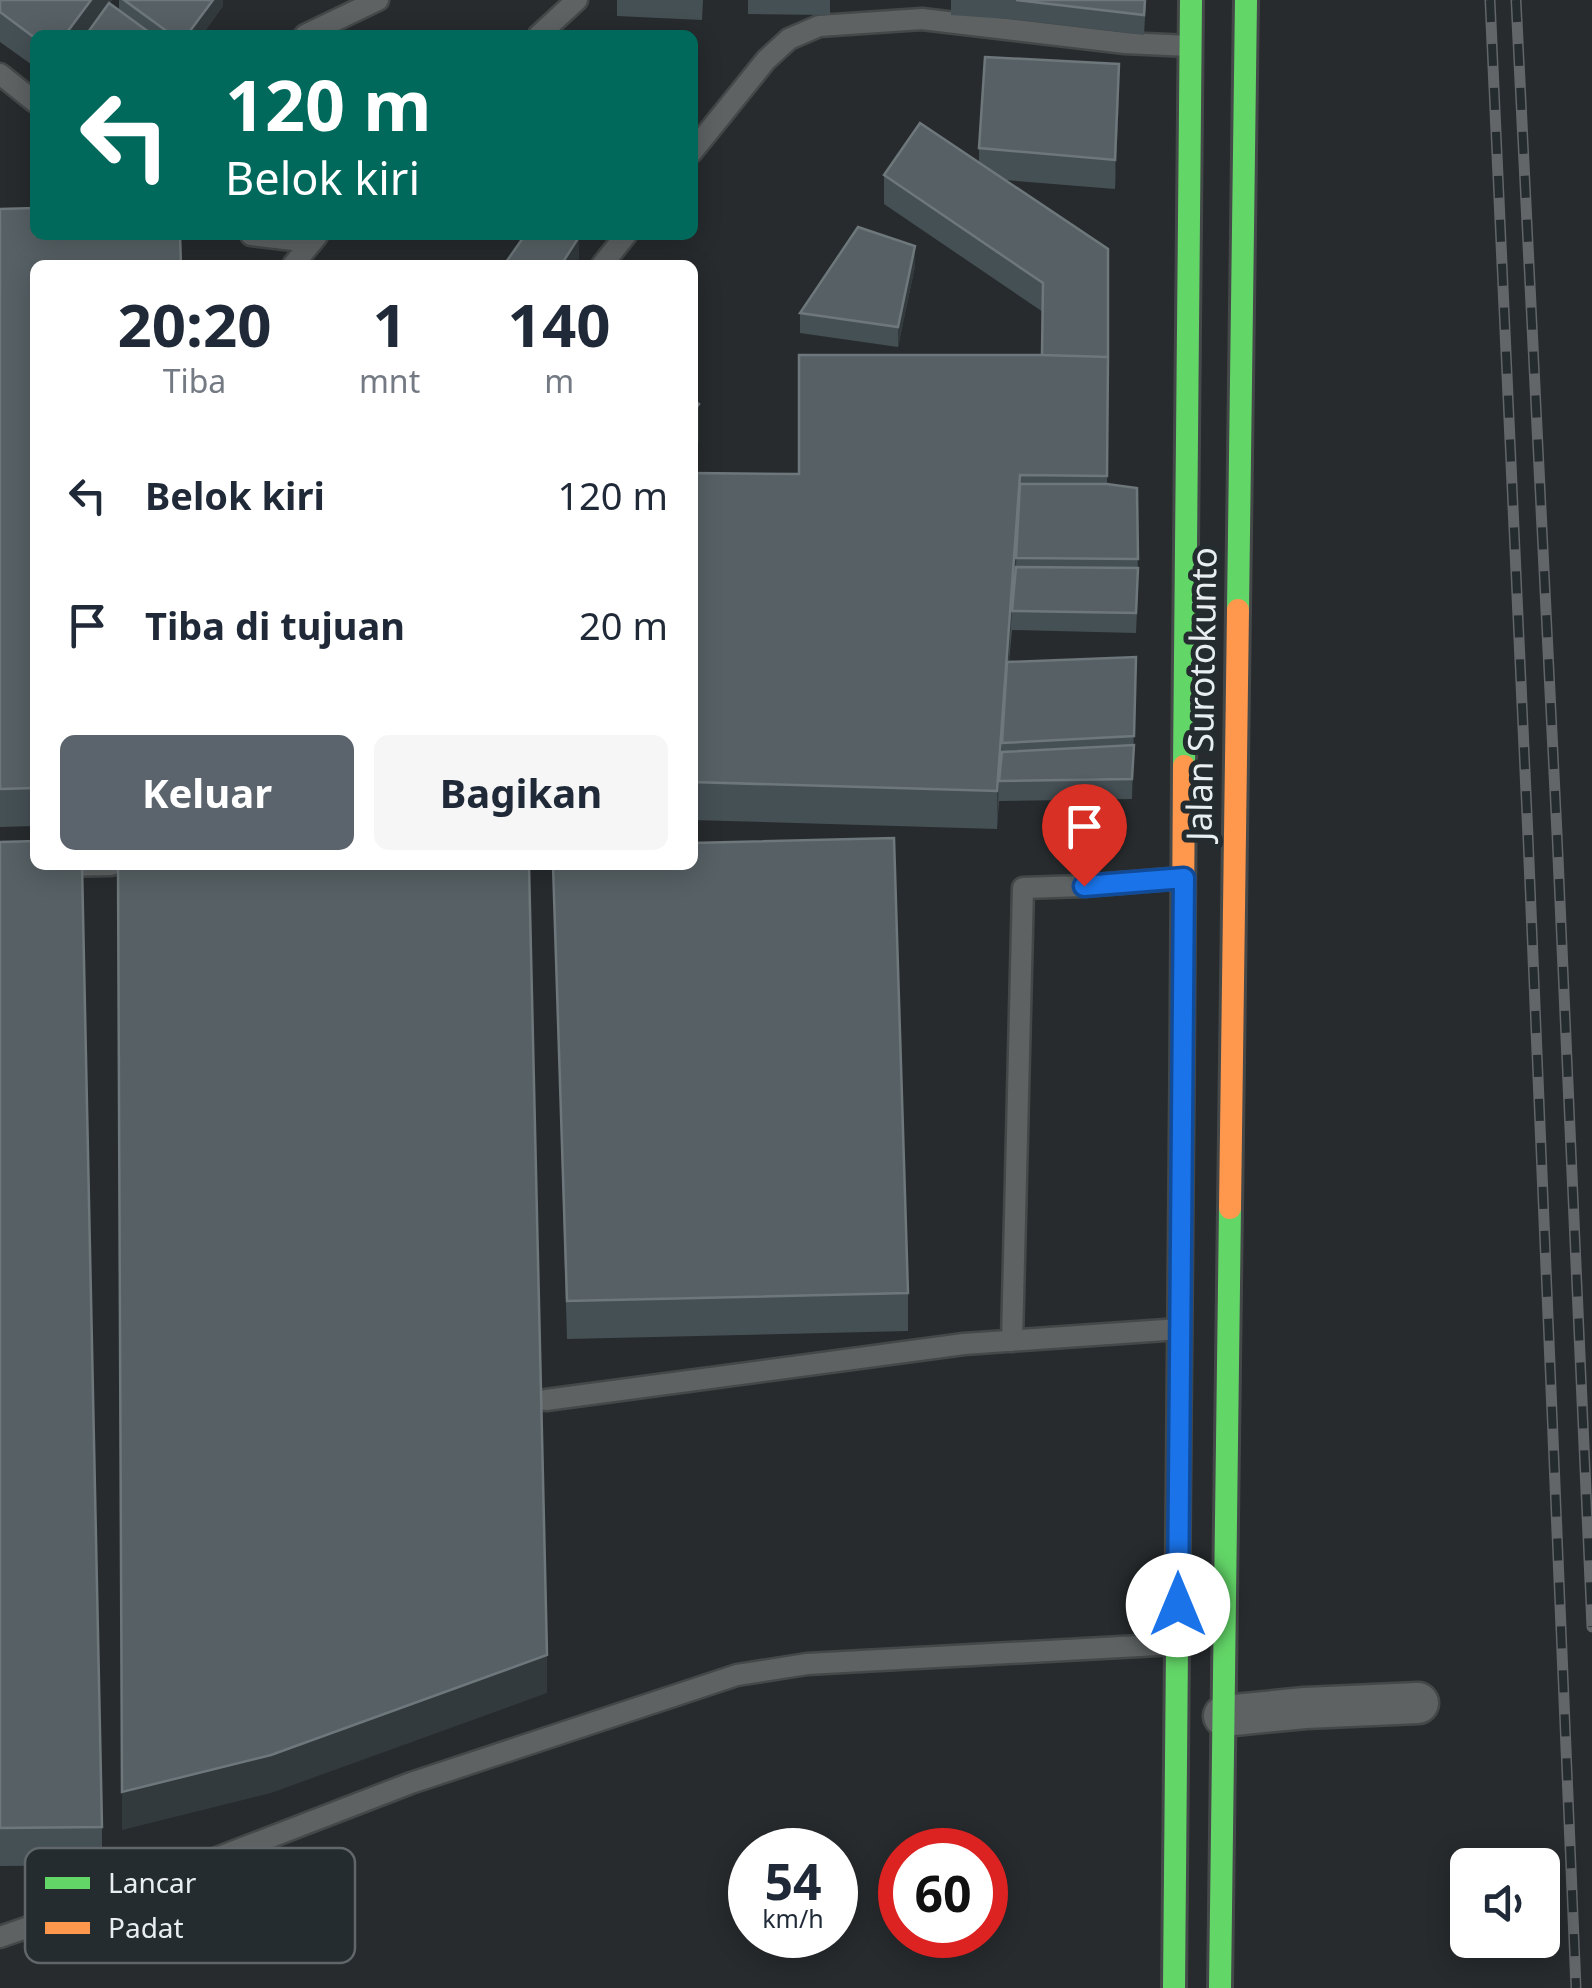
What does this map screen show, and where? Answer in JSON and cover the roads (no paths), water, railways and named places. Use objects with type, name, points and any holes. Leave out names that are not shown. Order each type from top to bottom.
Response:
[{"type":"main road","name":"Jalan Surotokunto","points":[[1191,0],[1184,878],[1224,1716],[1220,1988]]},
{"type":"main road","name":"Jalan Surotokunto","points":[[1174,1988],[1177,1644],[1204,1327],[1246,0]]},
{"type":"street","points":[[1224,1716],[1418,1702]]},
{"type":"lane","points":[[316,30],[378,0]]},
{"type":"lane","points":[[544,30],[577,0]]},
{"type":"lane","points":[[698,145],[766,60],[796,35],[819,26],[923,10],[1125,42],[1190,46]]},
{"type":"lane","points":[[0,74],[30,98]]},
{"type":"lane","points":[[297,260],[313,240]]},
{"type":"lane","points":[[606,260],[622,240]]},
{"type":"lane","points":[[1012,1341],[1023,888],[1184,878]]},
{"type":"lane","points":[[546,1400],[964,1344],[1204,1327]]},
{"type":"lane","points":[[244,1848],[411,1784],[737,1676],[807,1664],[1177,1644]]},
{"type":"lane","points":[[0,1937],[25,1928]]},
{"type":"railway","points":[[1490,0],[1576,1988]]},
{"type":"railway","points":[[1516,0],[1592,1627]]}]
